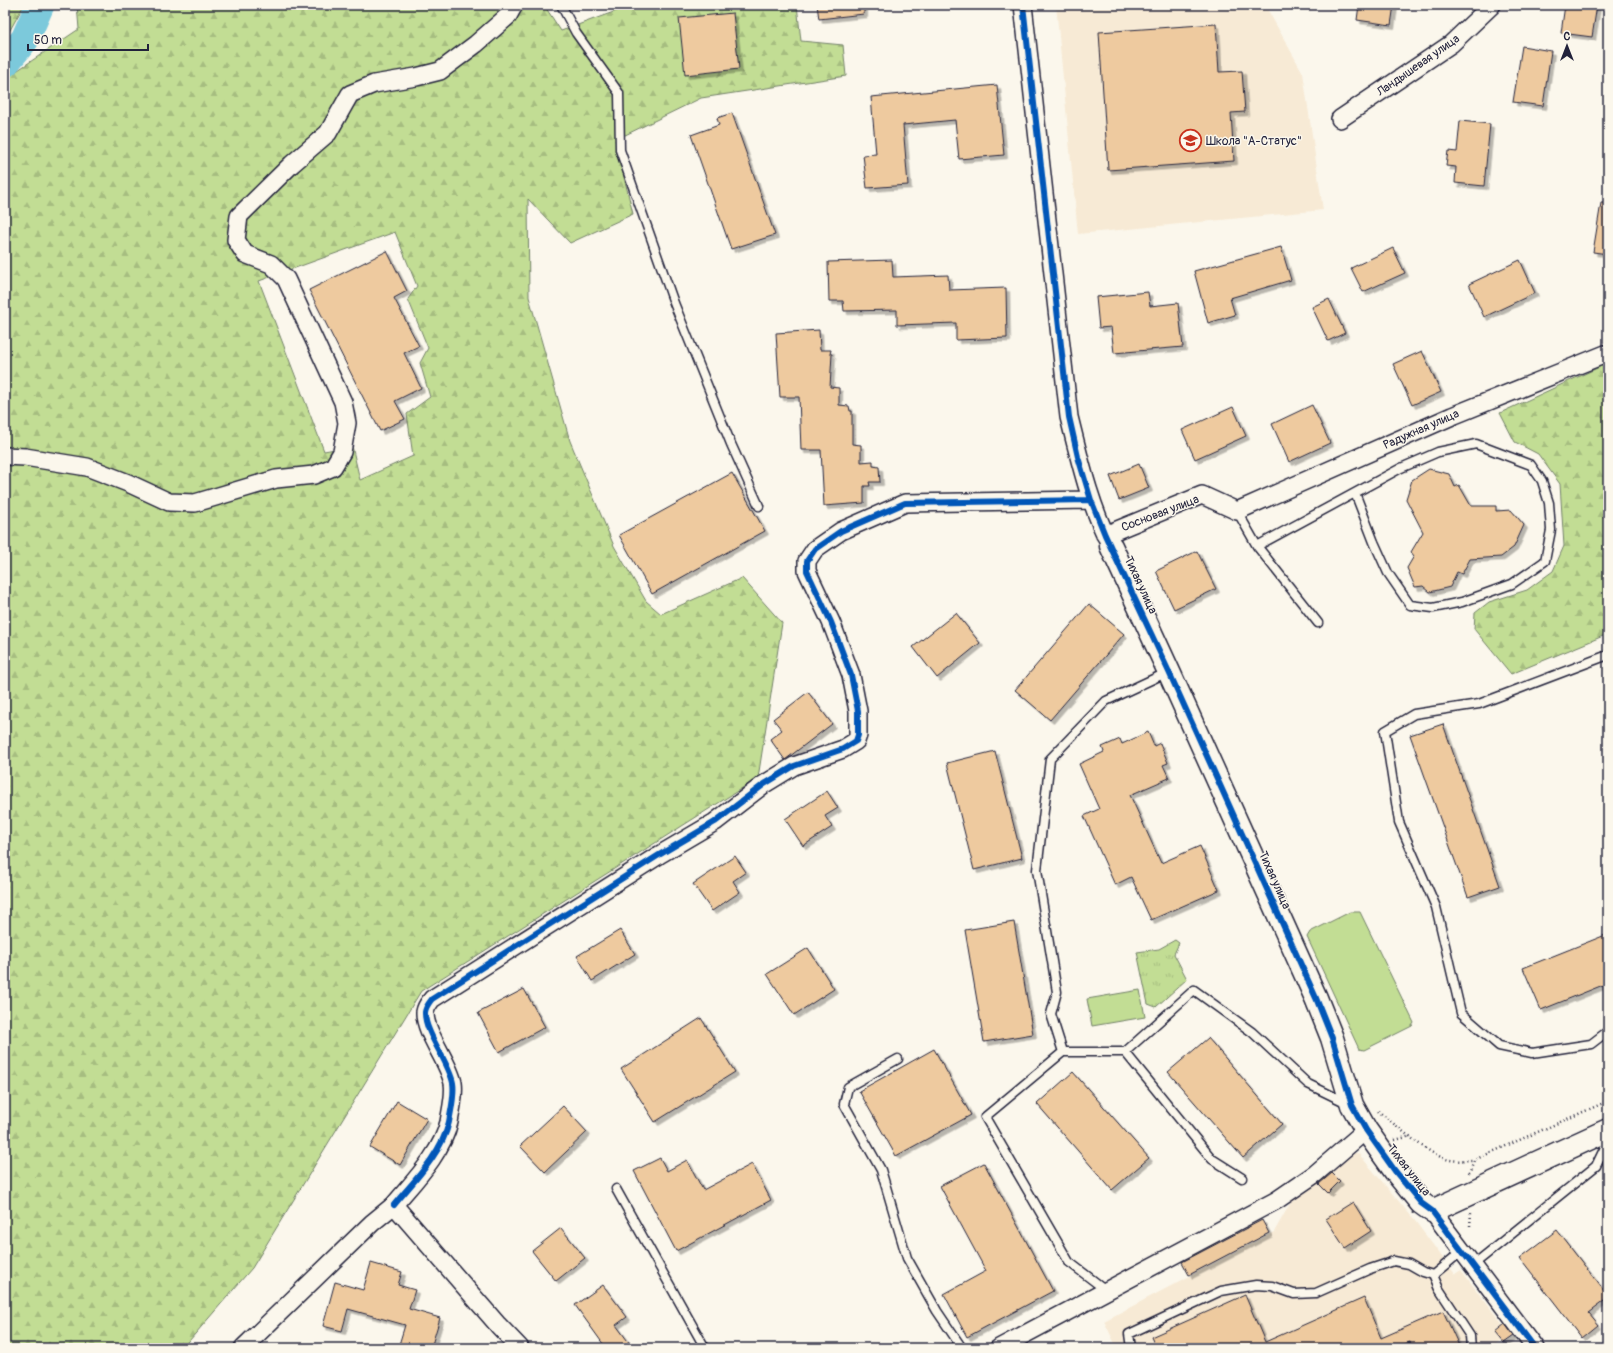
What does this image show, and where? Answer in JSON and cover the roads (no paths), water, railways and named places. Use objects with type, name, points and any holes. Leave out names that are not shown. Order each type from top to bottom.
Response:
[{"type":"street","points":[[5,456],[25,457],[87,467],[128,483],[169,502],[194,503],[276,479],[314,476],[333,467],[342,452],[347,422],[343,402],[286,279],[271,264],[245,254],[236,240],[239,216],[292,164],[328,132],[350,94],[374,84],[416,77],[440,70],[476,44],[508,16],[514,5]]},
{"type":"street","name":"Ландышевая улица","points":[[1340,119],[1451,44],[1492,5]]},
{"type":"street","points":[[1028,9],[1069,417],[1078,457],[1091,500],[1108,541]]},
{"type":"street","name":"Радужная улица","points":[[1237,511],[1452,416],[1608,353]]},
{"type":"street","name":"Сосновая улица","points":[[1108,541],[1202,495],[1237,511]]},
{"type":"street","points":[[243,1348],[372,1223],[394,1205],[425,1168],[442,1141],[449,1123],[453,1083],[427,1022],[425,1012],[432,999],[659,855],[715,822],[763,785],[794,766],[843,750],[856,741],[858,735],[858,711],[851,675],[831,622],[807,570],[807,561],[815,549],[841,531],[905,503],[1008,500],[1091,500]]},
{"type":"street","name":"Тихая улица","points":[[1108,541],[1169,672],[1316,998],[1332,1038],[1352,1105],[1366,1130],[1395,1171],[1421,1203],[1432,1211]]},
{"type":"street","points":[[999,1348],[1277,1200],[1315,1174],[1366,1130]]},
{"type":"street","points":[[1531,1345],[1432,1211],[1608,1130]]},
{"type":"street","points":[[394,1205],[498,1325],[520,1348]]},
{"type":"lane","points":[[561,5],[576,33],[619,93],[620,150],[674,304],[730,444],[759,506]]},
{"type":"lane","points":[[1257,546],[1401,468],[1438,452],[1476,444],[1531,465],[1542,481],[1549,503],[1551,530],[1545,561],[1512,584],[1462,602],[1433,608],[1410,605],[1388,573],[1355,493]]},
{"type":"lane","points":[[1237,511],[1257,546],[1318,623]]},
{"type":"lane","points":[[1608,655],[1479,704],[1414,714],[1385,731],[1399,822],[1436,907],[1461,1013],[1499,1046],[1532,1053],[1591,1044],[1608,1031]]},
{"type":"lane","points":[[1063,1052],[1051,1014],[1057,992],[1037,870],[1050,759],[1106,701],[1169,672]]},
{"type":"lane","points":[[1107,1291],[1069,1262],[985,1117],[1063,1052],[1125,1052],[1194,990],[1252,1032],[1308,1084],[1352,1105]]},
{"type":"lane","points":[[1125,1052],[1212,1159],[1242,1178]]},
{"type":"lane","points":[[898,1059],[848,1087],[844,1104],[881,1170],[907,1258],[937,1311],[962,1348]]},
{"type":"lane","points":[[1473,1265],[1596,1166],[1608,1141]]},
{"type":"lane","points":[[1602,1153],[1608,1159]]},
{"type":"lane","points":[[616,1189],[705,1348]]},
{"type":"lane","points":[[1433,1275],[1462,1251]]},
{"type":"lane","points":[[1131,1348],[1129,1334],[1221,1291],[1256,1285],[1272,1286],[1294,1294],[1316,1293],[1370,1269],[1394,1261],[1410,1264],[1423,1272],[1433,1275]]},
{"type":"lane","points":[[1433,1275],[1439,1289],[1470,1336],[1471,1348]]},
{"type":"waterway","points":[[5,63],[25,39],[40,5]]},
{"type":"place","name":"Школа \"А-Статус\"","points":[[1191,141]]}]
